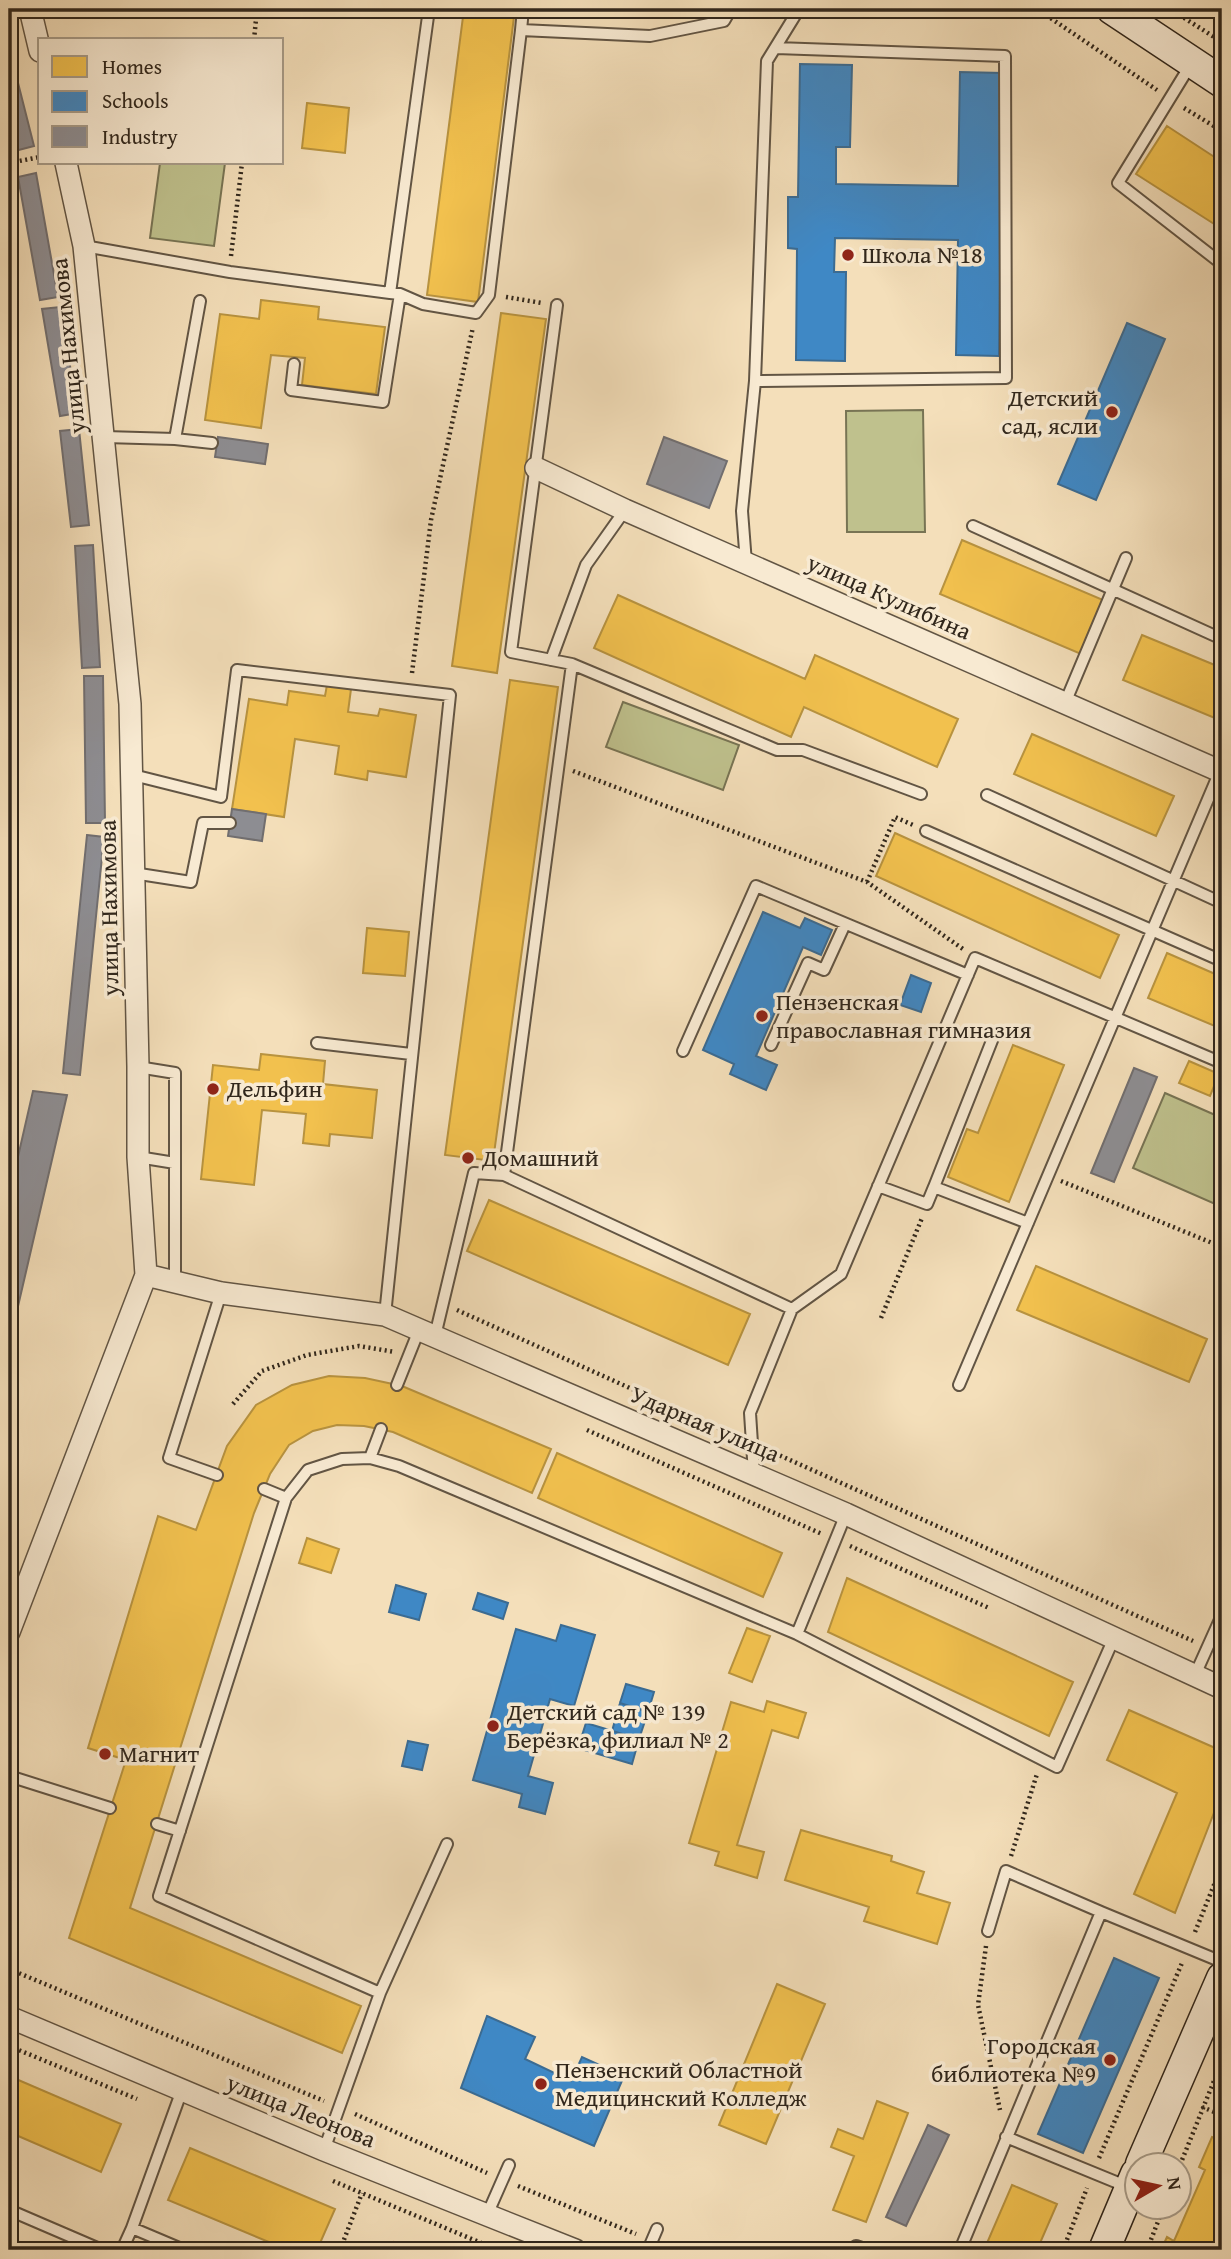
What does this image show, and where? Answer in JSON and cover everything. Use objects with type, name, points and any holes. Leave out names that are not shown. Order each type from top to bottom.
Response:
[{"type":"main road","points":[[1112,9],[1222,82]]},
{"type":"main road","points":[[1147,2150],[1222,1978]]},
{"type":"main road","points":[[1104,2250],[1122,2208]]},
{"type":"street","points":[[30,9],[38,43]]},
{"type":"street","name":"улица Нахимова","points":[[9,1632],[146,1275],[138,1157],[130,704],[84,246],[66,164]]},
{"type":"street","name":"улица Кулибина","points":[[536,468],[625,510],[1221,771]]},
{"type":"street","name":"Ударная улица","points":[[146,1275],[221,1293],[385,1315],[846,1514],[1222,1688]]},
{"type":"street","name":"улица Леонова","points":[[9,2017],[324,2150],[575,2250]]},
{"type":"lane","points":[[294,364],[291,390],[383,402],[429,9]]},
{"type":"lane","points":[[84,246],[230,272],[395,294],[423,304],[476,313],[489,295],[523,9]]},
{"type":"lane","points":[[521,30],[650,36],[724,21],[731,9]]},
{"type":"lane","points":[[746,563],[742,511],[755,381],[767,61],[799,9]]},
{"type":"lane","points":[[755,381],[1006,378],[1005,56],[776,48]]},
{"type":"lane","points":[[1193,62],[1118,183],[1222,264]]},
{"type":"lane","points":[[176,439],[200,301]]},
{"type":"lane","points":[[557,304],[511,652],[572,664],[777,750],[803,750],[920,794]]},
{"type":"lane","points":[[105,437],[212,443]]},
{"type":"lane","points":[[551,660],[586,565],[625,510]]},
{"type":"lane","points":[[974,526],[1222,639]]},
{"type":"lane","points":[[1065,703],[1126,558]]},
{"type":"lane","points":[[503,1175],[572,664]]},
{"type":"lane","points":[[133,775],[221,797],[237,670],[450,695],[385,1315]]},
{"type":"lane","points":[[959,1385],[1221,771]]},
{"type":"lane","points":[[987,795],[1222,903]]},
{"type":"lane","points":[[133,873],[191,882],[203,823],[230,822]]},
{"type":"lane","points":[[926,831],[1222,961]]},
{"type":"lane","points":[[683,1051],[756,886],[968,975]]},
{"type":"lane","points":[[771,1045],[808,963],[824,970],[845,924]]},
{"type":"lane","points":[[754,1474],[750,1413],[792,1309],[841,1274],[975,958],[1222,1063]]},
{"type":"lane","points":[[878,1186],[927,1204],[993,1038]]},
{"type":"lane","points":[[317,1043],[411,1054]]},
{"type":"lane","points":[[138,1068],[176,1073],[175,1283]]},
{"type":"lane","points":[[138,1157],[175,1163]]},
{"type":"lane","points":[[397,1385],[409,1354],[427,1333],[443,1304],[474,1173],[503,1175],[792,1309]]},
{"type":"lane","points":[[934,1187],[1028,1223]]},
{"type":"lane","points":[[218,1475],[169,1458],[221,1293]]},
{"type":"lane","points":[[370,1458],[381,1429]]},
{"type":"lane","points":[[380,1993],[159,1896],[286,1498],[307,1470],[342,1459],[370,1458],[399,1466],[797,1634],[1057,1768],[1114,1638]]},
{"type":"lane","points":[[264,1489],[286,1498]]},
{"type":"lane","points":[[797,1634],[846,1514]]},
{"type":"lane","points":[[1195,1675],[1222,1615]]},
{"type":"lane","points":[[9,1776],[110,1808]]},
{"type":"lane","points":[[157,1824],[180,1831]]},
{"type":"lane","points":[[324,2150],[380,1993],[447,1844]]},
{"type":"lane","points":[[988,1931],[1006,1871],[1222,1962]]},
{"type":"lane","points":[[960,2250],[1101,1912]]},
{"type":"lane","points":[[122,2250],[182,2090]]},
{"type":"lane","points":[[1006,2137],[1092,2174],[1122,2175]]},
{"type":"lane","points":[[487,2214],[509,2165]]},
{"type":"lane","points":[[9,2210],[102,2250]]},
{"type":"lane","points":[[132,2228],[184,2250]]},
{"type":"lane","points":[[648,2250],[657,2229]]},
{"type":"lane","points":[[854,2250],[856,2246],[868,2250]]},
{"type":"path","points":[[254,38],[257,9]]},
{"type":"path","points":[[1037,9],[1222,131]]},
{"type":"path","points":[[1170,9],[1222,42]]},
{"type":"path","points":[[9,163],[38,157]]},
{"type":"path","points":[[230,272],[242,164]]},
{"type":"path","points":[[489,295],[557,304]]},
{"type":"path","points":[[410,689],[431,520],[476,313]]},
{"type":"path","points":[[558,765],[867,882],[975,958]]},
{"type":"path","points":[[867,882],[895,817],[926,831]]},
{"type":"path","points":[[1048,1176],[1222,1247]]},
{"type":"path","points":[[881,1318],[927,1204]]},
{"type":"path","points":[[443,1304],[1208,1648]]},
{"type":"path","points":[[233,1404],[262,1371],[307,1354],[359,1346],[409,1354]]},
{"type":"path","points":[[583,1428],[995,1611]]},
{"type":"path","points":[[1006,1871],[1041,1760]]},
{"type":"path","points":[[1063,2250],[1092,2174],[1222,1865]]},
{"type":"path","points":[[988,1931],[978,2005],[1006,2137]]},
{"type":"path","points":[[1186,2150],[1222,2061]]},
{"type":"path","points":[[340,2250],[362,2193]]},
{"type":"path","points":[[1147,2250],[1159,2220]]},
{"type":"green space","points":[[160,164],[225,164],[214,246],[150,238]]},
{"type":"green space","points":[[923,410],[925,532],[847,532],[846,411]]},
{"type":"green space","points":[[623,702],[739,745],[723,790],[606,747]]},
{"type":"green space","points":[[1165,1093],[1222,1118],[1222,1207],[1133,1168]]},
{"type":"building: Homes","points":[[464,9],[515,9],[478,302],[427,295]]},
{"type":"building: Homes","points":[[307,103],[349,108],[345,153],[302,148]]},
{"type":"building: Homes","points":[[1167,126],[1222,162],[1222,229],[1136,174]]},
{"type":"building: Homes","points":[[261,300],[319,307],[318,319],[385,327],[376,394],[302,385],[305,358],[271,355],[261,428],[205,420],[220,314],[259,319]]},
{"type":"building: Homes","points":[[501,313],[546,319],[497,673],[452,666]]},
{"type":"building: Homes","points":[[962,540],[1103,600],[1081,654],[940,594]]},
{"type":"building: Homes","points":[[618,595],[805,679],[815,655],[958,719],[937,767],[804,707],[791,737],[594,648]]},
{"type":"building: Homes","points":[[1142,635],[1222,668],[1222,721],[1123,680]]},
{"type":"building: Homes","points":[[510,680],[558,687],[493,1161],[445,1155]]},
{"type":"building: Homes","points":[[327,685],[351,689],[348,712],[378,716],[380,709],[416,715],[406,777],[368,771],[367,780],[335,774],[339,746],[295,739],[284,817],[232,809],[249,699],[287,705],[289,691],[325,696]]},
{"type":"building: Homes","points":[[1032,734],[1174,796],[1156,836],[1014,774]]},
{"type":"building: Homes","points":[[895,833],[1119,935],[1100,978],[876,876]]},
{"type":"building: Homes","points":[[1222,848],[1222,864],[1216,862]]},
{"type":"building: Homes","points":[[367,928],[409,932],[405,976],[363,973]]},
{"type":"building: Homes","points":[[1167,953],[1222,977],[1222,1029],[1148,998]]},
{"type":"building: Homes","points":[[1013,1045],[1064,1065],[1009,1202],[948,1177],[967,1129],[978,1133]]},
{"type":"building: Homes","points":[[261,1054],[325,1061],[323,1084],[377,1090],[372,1138],[330,1134],[329,1146],[303,1143],[306,1114],[262,1110],[254,1185],[201,1179],[213,1065],[259,1070]]},
{"type":"building: Homes","points":[[1189,1061],[1219,1074],[1210,1096],[1179,1083]]},
{"type":"building: Homes","points":[[489,1200],[750,1314],[728,1365],[467,1251]]},
{"type":"building: Homes","points":[[1036,1266],[1207,1339],[1189,1382],[1017,1310]]},
{"type":"building: Homes","points":[[329,1376],[365,1378],[402,1386],[551,1449],[532,1493],[393,1432],[364,1426],[337,1425],[313,1431],[289,1445],[270,1474],[254,1513],[130,1908],[361,2006],[342,2053],[69,1938],[126,1760],[88,1748],[158,1516],[196,1530],[227,1446],[256,1405],[292,1385]]},
{"type":"building: Homes","points":[[557,1453],[782,1553],[763,1597],[538,1498]]},
{"type":"building: Homes","points":[[307,1538],[339,1549],[331,1573],[299,1563]]},
{"type":"building: Homes","points":[[847,1578],[1073,1682],[1049,1736],[828,1632]]},
{"type":"building: Homes","points":[[747,1628],[770,1636],[752,1682],[729,1673]]},
{"type":"building: Homes","points":[[767,1701],[806,1713],[798,1738],[772,1730],[737,1845],[764,1852],[757,1878],[715,1865],[719,1852],[689,1843],[731,1702],[764,1712]]},
{"type":"building: Homes","points":[[1129,1710],[1222,1751],[1222,1792],[1175,1913],[1134,1894],[1177,1793],[1107,1760]]},
{"type":"building: Homes","points":[[801,1830],[892,1856],[891,1861],[924,1872],[917,1893],[950,1903],[937,1944],[864,1921],[869,1907],[785,1880]]},
{"type":"building: Homes","points":[[777,1984],[825,2004],[766,2144],[719,2125]]},
{"type":"building: Homes","points":[[9,2076],[121,2124],[101,2172],[9,2132]]},
{"type":"building: Homes","points":[[877,2101],[908,2113],[866,2222],[833,2210],[854,2156],[831,2147],[838,2129],[863,2139]]},
{"type":"building: Homes","points":[[1212,2137],[1222,2141],[1222,2250],[1161,2250],[1167,2237],[1174,2241],[1183,2220],[1192,2220],[1192,2200],[1205,2170],[1199,2167]]},
{"type":"building: Homes","points":[[190,2148],[335,2209],[317,2250],[288,2250],[168,2200]]},
{"type":"building: Homes","points":[[1012,2185],[1057,2204],[1037,2250],[984,2250]]},
{"type":"building: Homes","points":[[9,2240],[34,2250],[9,2250]]},
{"type":"building: Homes","points":[[394,2242],[412,2250],[390,2250]]},
{"type":"building: Schools","points":[[800,64],[852,65],[850,147],[836,147],[836,184],[958,186],[960,72],[1003,73],[999,356],[956,355],[958,240],[835,238],[834,272],[846,272],[845,361],[796,360],[797,249],[788,248],[788,197],[798,197]]},
{"type":"building: Schools","name":"Детский сад, ясли","points":[[1127,323],[1165,339],[1096,500],[1058,484]]},
{"type":"building: Schools","points":[[763,912],[800,928],[805,918],[832,930],[821,955],[803,947],[756,1056],[777,1065],[766,1090],[730,1074],[734,1064],[703,1050]]},
{"type":"building: Schools","points":[[911,975],[931,983],[921,1012],[900,1005]]},
{"type":"building: Schools","points":[[396,1585],[426,1594],[419,1620],[389,1612]]},
{"type":"building: Schools","points":[[478,1593],[508,1603],[503,1619],[473,1609]]},
{"type":"building: Schools","points":[[561,1625],[595,1635],[574,1706],[550,1699],[528,1776],[553,1783],[545,1814],[519,1807],[522,1794],[473,1780],[516,1629],[556,1641]]},
{"type":"building: Schools","points":[[626,1684],[654,1692],[648,1712],[620,1703]]},
{"type":"building: Schools","points":[[620,1703],[648,1712],[639,1739],[612,1731]]},
{"type":"building: Schools","points":[[586,1723],[639,1739],[632,1764],[578,1748]]},
{"type":"building: Schools","points":[[408,1741],[428,1745],[422,1770],[402,1766]]},
{"type":"building: Schools","points":[[1114,1958],[1159,1978],[1083,2153],[1038,2134]]},
{"type":"building: Schools","name":"Пензенский Областной Медицинский Колледж","points":[[487,2016],[535,2037],[525,2059],[571,2081],[582,2057],[624,2076],[594,2146],[461,2088]]},
{"type":"building: Industry","points":[[15,71],[34,146],[11,152],[9,73]]},
{"type":"building: Industry","points":[[36,173],[58,297],[40,300],[18,177]]},
{"type":"building: Industry","points":[[60,307],[78,413],[60,416],[42,309]]},
{"type":"building: Industry","points":[[79,429],[89,525],[71,527],[60,431]]},
{"type":"building: Industry","points":[[218,437],[268,444],[265,464],[215,457]]},
{"type":"building: Industry","points":[[664,437],[727,461],[709,508],[647,484]]},
{"type":"building: Industry","points":[[93,545],[100,667],[82,668],[75,546]]},
{"type":"building: Industry","points":[[84,676],[103,676],[105,823],[86,823]]},
{"type":"building: Industry","points":[[232,809],[266,814],[262,841],[228,836]]},
{"type":"building: Industry","points":[[87,835],[104,837],[80,1075],[63,1073]]},
{"type":"building: Industry","points":[[1134,1068],[1157,1077],[1114,1182],[1091,1173]]},
{"type":"building: Industry","points":[[33,1091],[67,1095],[9,1345],[9,1196]]},
{"type":"building: Industry","points":[[928,2125],[949,2135],[906,2226],[886,2217]]},
{"type":"place","name":"Школа №18","points":[[848,255]]},
{"type":"place","name":"Детский сад, ясли","points":[[1112,412]]},
{"type":"place","name":"Пензенская православная гимназия","points":[[762,1016]]},
{"type":"place","name":"Дельфин","points":[[213,1089]]},
{"type":"place","name":"Домашний","points":[[468,1158]]},
{"type":"place","name":"Детский сад № 139 Берёзка, филиал № 2","points":[[493,1726]]},
{"type":"place","name":"Магнит","points":[[105,1754]]},
{"type":"place","name":"Городская библиотека №9","points":[[1110,2060]]},
{"type":"place","name":"Пензенский Областной Медицинский Колледж","points":[[541,2084]]}]
